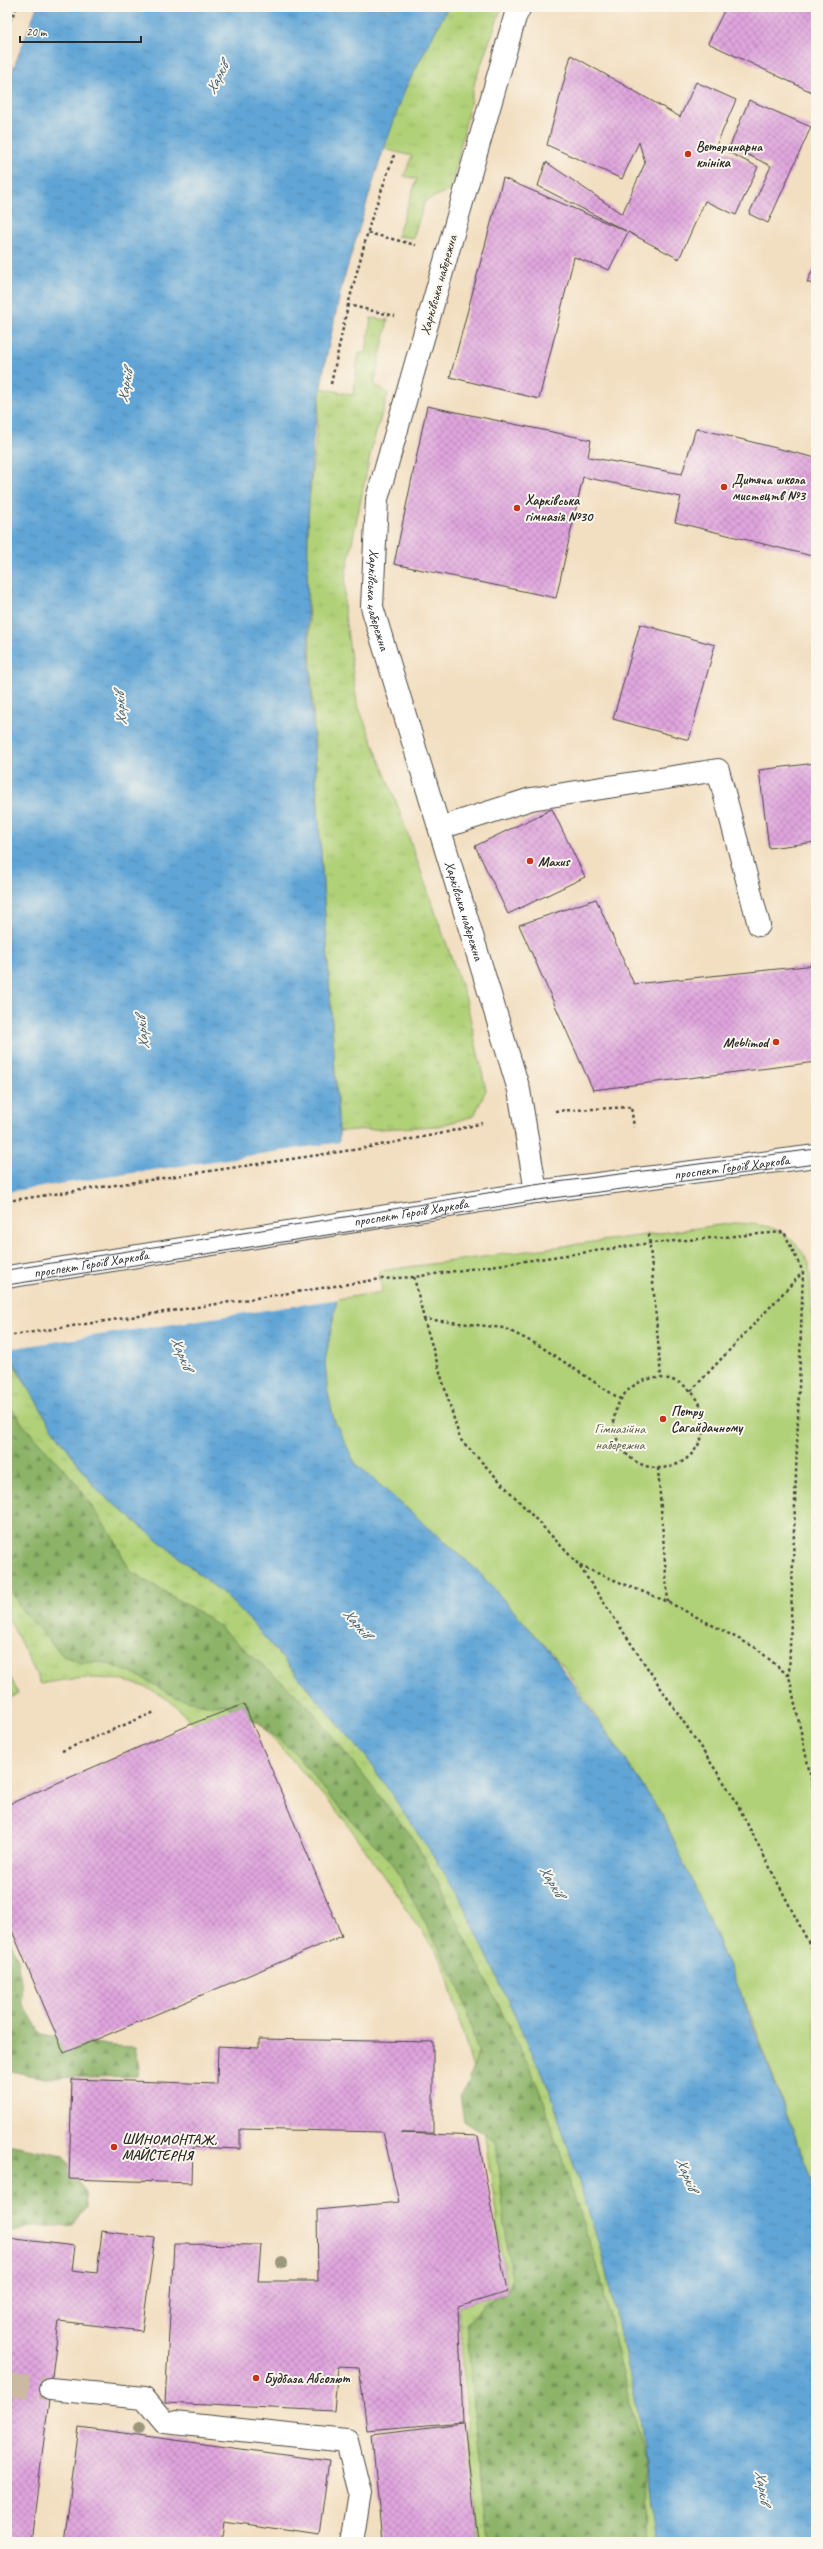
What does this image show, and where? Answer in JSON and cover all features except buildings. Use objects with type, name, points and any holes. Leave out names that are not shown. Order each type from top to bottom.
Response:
[{"type":"street","name":"Харківська набережна","points":[[520,7],[515,17],[377,499],[372,607],[519,1090],[536,1192]]},
{"type":"street","points":[[440,828],[530,799],[718,770],[759,925]]},
{"type":"street","name":"проспект Героїв Харкова","points":[[7,1277],[371,1220],[536,1192],[816,1156]]},
{"type":"street","points":[[50,2389],[144,2398],[164,2422],[348,2441],[360,2493],[352,2542]]},
{"type":"path","points":[[7,26],[17,7]]},
{"type":"path","points":[[331,384],[348,305],[368,233],[394,155]]},
{"type":"path","points":[[368,233],[448,253]]},
{"type":"path","points":[[348,305],[427,323]]},
{"type":"path","points":[[555,1111],[631,1107],[634,1127]]},
{"type":"path","points":[[7,1201],[359,1148],[444,1133],[482,1123]]},
{"type":"path","points":[[7,1336],[381,1279],[414,1277],[650,1243],[784,1232],[803,1272],[789,1676],[816,1802]]},
{"type":"path","points":[[649,1234],[661,1378]]},
{"type":"path","points":[[691,1390],[803,1272]]},
{"type":"path","points":[[414,1277],[424,1320],[460,1439],[580,1566],[733,1796],[816,1957]]},
{"type":"path","points":[[424,1320],[504,1328],[540,1346],[620,1399]]},
{"type":"path","points":[[649,1378],[672,1379],[691,1390],[700,1403],[704,1418],[703,1433],[697,1448],[686,1459],[673,1466],[658,1468],[632,1460],[616,1438],[613,1425],[620,1399],[638,1383],[649,1378]]},
{"type":"path","points":[[658,1468],[668,1602]]},
{"type":"path","points":[[580,1566],[668,1602],[756,1648],[789,1676]]},
{"type":"path","points":[[62,1751],[155,1712]]},
{"type":"green space","points":[[448,7],[502,7],[475,81],[451,189],[425,201],[413,238],[397,236],[417,179],[404,176],[412,156],[384,149],[405,89]]},
{"type":"green space","points":[[371,318],[388,320],[374,384],[388,393],[372,446],[346,572],[344,608],[357,703],[400,812],[466,999],[486,1090],[474,1116],[438,1126],[339,1131],[317,791],[307,576],[309,502],[321,388],[353,395],[359,353],[366,353]]},
{"type":"green space","name":"Гімназійна набережна","points":[[734,1223],[769,1227],[786,1235],[802,1251],[809,1263],[816,1379],[816,2193],[751,2016],[662,1815],[564,1667],[477,1570],[355,1463],[334,1420],[327,1388],[325,1361],[337,1299],[382,1292],[379,1271]]},
{"type":"green space","points":[[7,1355],[97,1490],[226,1596],[255,1626],[367,1758],[458,1893],[551,2094],[601,2251],[638,2411],[655,2542],[478,2542],[458,2307],[507,2292],[478,2087],[443,1962],[346,1822],[244,1705],[194,1723],[188,1719],[174,1704],[156,1693],[125,1681],[91,1678],[41,1684],[7,1615]]},
{"type":"green space","points":[[7,1402],[25,1427],[72,1478],[113,1537],[130,1571],[210,1619],[307,1704],[414,1840],[439,1885],[540,2089],[598,2271],[645,2465],[644,2542],[488,2542],[466,2324],[487,2302],[507,2292],[511,2279],[496,2142],[464,2121],[460,2095],[468,2084],[478,2053],[460,1988],[393,1863],[340,1809],[295,1753],[259,1723],[223,1704],[206,1705],[175,1697],[141,1677],[103,1662],[81,1663],[63,1656],[21,1609],[7,1584]]},
{"type":"green space","points":[[7,1670],[18,1693],[7,1700]]},
{"type":"green space","points":[[7,1934],[16,1954],[21,1981],[22,2002],[41,2034],[112,2046],[135,2047],[139,2067],[137,2076],[44,2078],[7,2070]]},
{"type":"green space","points":[[7,2144],[63,2155],[85,2193],[86,2207],[74,2225],[31,2227],[7,2232]]},
{"type":"water","name":"Харків","points":[[37,7],[448,7],[405,89],[377,169],[342,285],[325,363],[313,438],[308,515],[307,609],[314,750],[339,1131],[337,1299],[325,1361],[327,1388],[334,1420],[355,1463],[477,1570],[552,1654],[630,1767],[664,1818],[740,1991],[816,2192],[816,2542],[655,2542],[638,2411],[601,2251],[551,2094],[458,1893],[367,1758],[255,1626],[226,1596],[97,1490],[49,1423],[7,1351],[7,85]]},
{"type":"pier","points":[[341,1142],[339,1299],[7,1349],[7,1192]]},
{"type":"tunnel","points":[[7,2385],[50,2389]]},
{"type":"tram line","points":[[7,1270],[370,1213],[534,1185],[816,1149]]},
{"type":"tram line","points":[[7,1285],[372,1228],[537,1200],[816,1164]]},
{"type":"place","name":"Ветеринарна клініка","points":[[688,154]]},
{"type":"place","name":"Дитяча школа мистецтв №3","points":[[724,487]]},
{"type":"place","name":"Харківська гімназія №30","points":[[517,508]]},
{"type":"place","name":"Maxus","points":[[530,861]]},
{"type":"place","name":"Meblimod","points":[[776,1042]]},
{"type":"place","name":"Петру Сагайдачному","points":[[663,1419]]},
{"type":"place","name":"ШИНОМОНТАЖ, МАЙСТЕРНЯ","points":[[114,2147]]},
{"type":"place","name":"Будбаза Абсолют","points":[[256,2378]]}]
